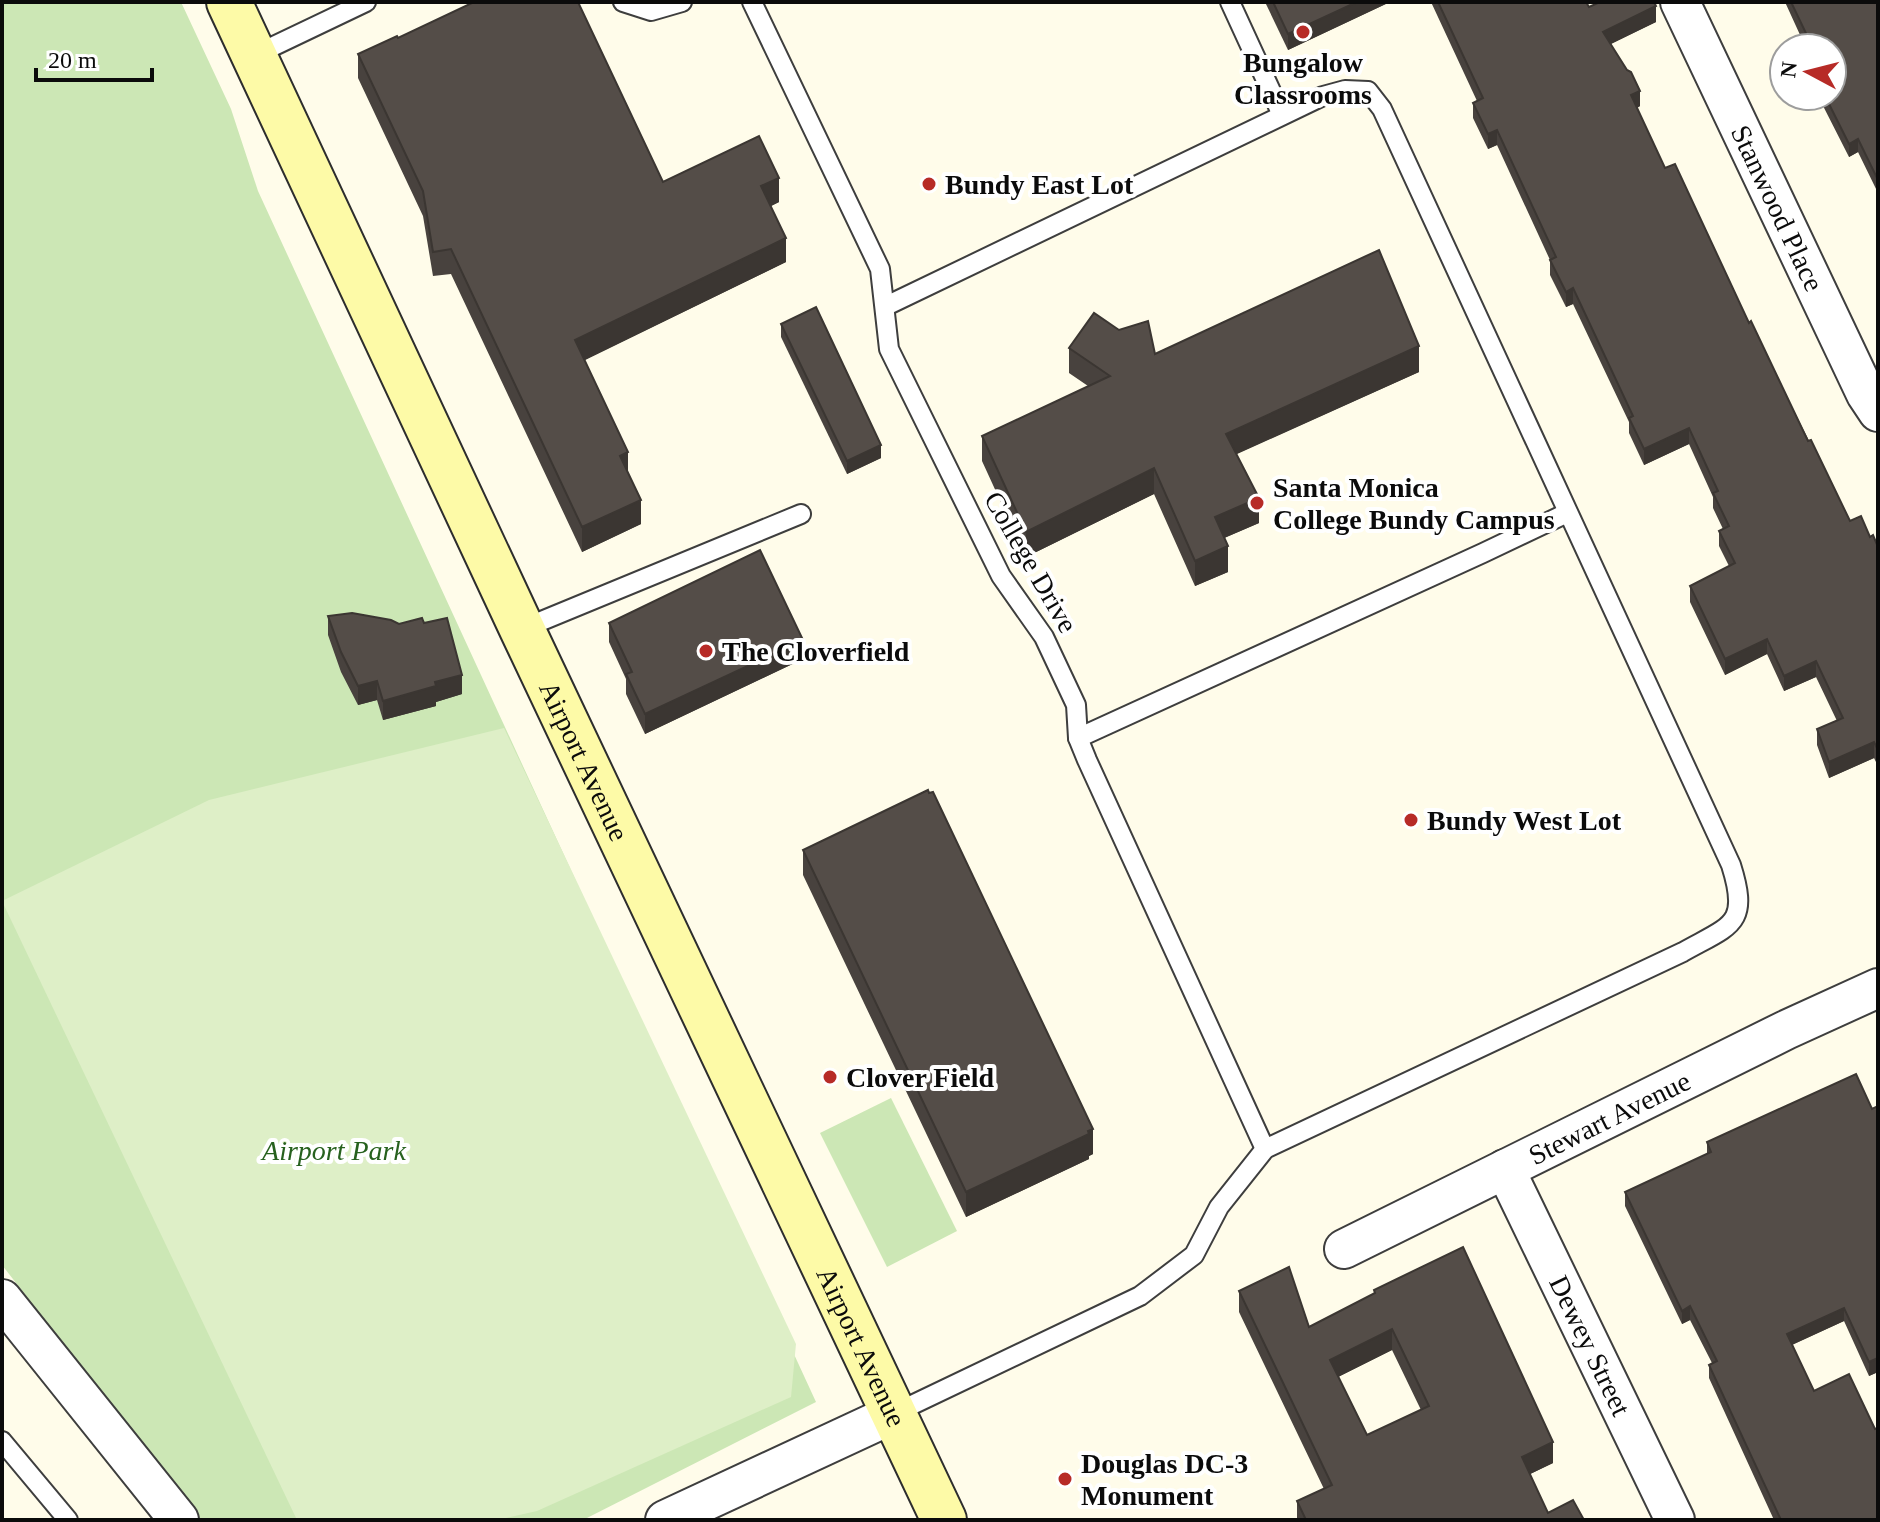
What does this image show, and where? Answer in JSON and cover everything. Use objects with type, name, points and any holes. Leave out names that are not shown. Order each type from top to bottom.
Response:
[{"type":"street","name":"Airport Avenue","points":[[229,2],[944,1520]]},
{"type":"street","name":"Stanwood Place","points":[[1680,2],[1866,394],[1878,412]]},
{"type":"street","name":"Stewart Avenue","points":[[1344,1249],[1786,1030],[1878,988]]},
{"type":"street","name":"Dewey Street","points":[[1505,1169],[1675,1520]]},
{"type":"street","points":[[2,1299],[179,1520]]},
{"type":"street","points":[[665,1520],[893,1414]]},
{"type":"lane","points":[[253,56],[366,2]]},
{"type":"lane","points":[[623,2],[651,11],[682,2]]},
{"type":"lane","name":"College Drive","points":[[752,2],[880,269],[889,349],[1001,576],[1044,637],[1076,705],[1078,738],[1265,1149]]},
{"type":"lane","points":[[1230,2],[1282,115]]},
{"type":"lane","points":[[886,306],[1323,96],[1345,90],[1368,91],[1382,109],[1731,865],[1739,892],[1738,912],[1733,924],[1683,952],[1265,1149],[1219,1207],[1194,1255],[1140,1296],[893,1414]]},
{"type":"lane","points":[[1078,738],[1567,513]]},
{"type":"lane","points":[[522,629],[801,514]]},
{"type":"lane","points":[[2,1441],[68,1520]]},
{"type":"green space","name":"Airport Park","points":[[2,2],[181,2],[231,109],[258,191],[816,1402],[583,1520],[201,1520],[2,1265]]},
{"type":"green space","points":[[504,728],[796,1344],[791,1397],[537,1511],[497,1520],[297,1520],[2,901],[209,800]]},
{"type":"green space","points":[[891,1098],[957,1231],[887,1267],[820,1133]]},
{"type":"building","points":[[474,2],[578,2],[663,182],[759,136],[779,178],[761,186],[786,238],[575,340],[628,452],[620,456],[641,500],[582,527],[451,249],[433,252],[423,191],[358,54]]},
{"type":"building","points":[[1273,2],[1357,2],[1288,34]]},
{"type":"building","points":[[1438,2],[1586,2],[1589,7],[1600,2],[1654,2],[1656,6],[1603,32],[1631,72],[1640,91],[1631,95],[1665,168],[1675,164],[1749,323],[1751,321],[1850,521],[1861,516],[1878,547],[1878,750],[1874,742],[1829,762],[1817,729],[1843,718],[1816,661],[1784,676],[1767,639],[1725,659],[1690,586],[1735,563],[1719,531],[1729,526],[1713,493],[1718,491],[1689,428],[1644,449],[1629,418],[1633,416],[1573,288],[1566,292],[1550,260],[1556,257],[1497,130],[1488,134],[1473,103],[1483,98]]},
{"type":"building","points":[[1791,2],[1878,2],[1878,180],[1858,139],[1849,144],[1833,112],[1848,112],[1848,32],[1805,32]]},
{"type":"building","name":"Santa Monica College Bundy Campus","points":[[1379,250],[1419,346],[1226,434],[1259,498],[1215,517],[1228,546],[1195,561],[1154,468],[1026,532],[982,436],[1110,376],[1069,348],[1094,313],[1119,330],[1148,321],[1155,354]]},
{"type":"building","points":[[816,307],[881,445],[847,461],[781,324]]},
{"type":"building","name":"The Cloverfield","points":[[760,550],[803,640],[645,714],[626,674],[632,672],[609,623]]},
{"type":"building","points":[[352,613],[399,624],[422,618],[424,623],[447,618],[462,675],[383,701],[377,681],[358,686],[328,616]]},
{"type":"building","points":[[928,790],[929,793],[933,792],[1093,1129],[1088,1131],[1089,1134],[966,1192],[803,850]]},
{"type":"building","points":[[1856,1074],[1872,1109],[1878,1106],[1878,1358],[1869,1362],[1844,1308],[1787,1334],[1814,1391],[1849,1374],[1875,1429],[1878,1428],[1878,1520],[1781,1520],[1709,1365],[1717,1361],[1690,1306],[1682,1311],[1625,1192],[1711,1152],[1707,1142]]},
{"type":"building","points":[[1463,1247],[1553,1442],[1522,1457],[1548,1513],[1573,1500],[1584,1520],[1306,1520],[1297,1501],[1332,1485],[1239,1291],[1289,1267],[1309,1327],[1375,1293],[1374,1290]],"holes":[[[1392,1329],[1429,1406],[1367,1435],[1330,1360]]]},
{"type":"place","name":"Bungalow Classrooms","points":[[1303,32]]},
{"type":"place","name":"Bundy East Lot","points":[[929,184]]},
{"type":"place","name":"Santa Monica College Bundy Campus","points":[[1257,503]]},
{"type":"place","name":"The Cloverfield","points":[[706,651]]},
{"type":"place","name":"Bundy West Lot","points":[[1411,820]]},
{"type":"place","name":"Clover Field","points":[[830,1077]]},
{"type":"place","name":"Douglas DC-3 Monument","points":[[1065,1479]]}]
